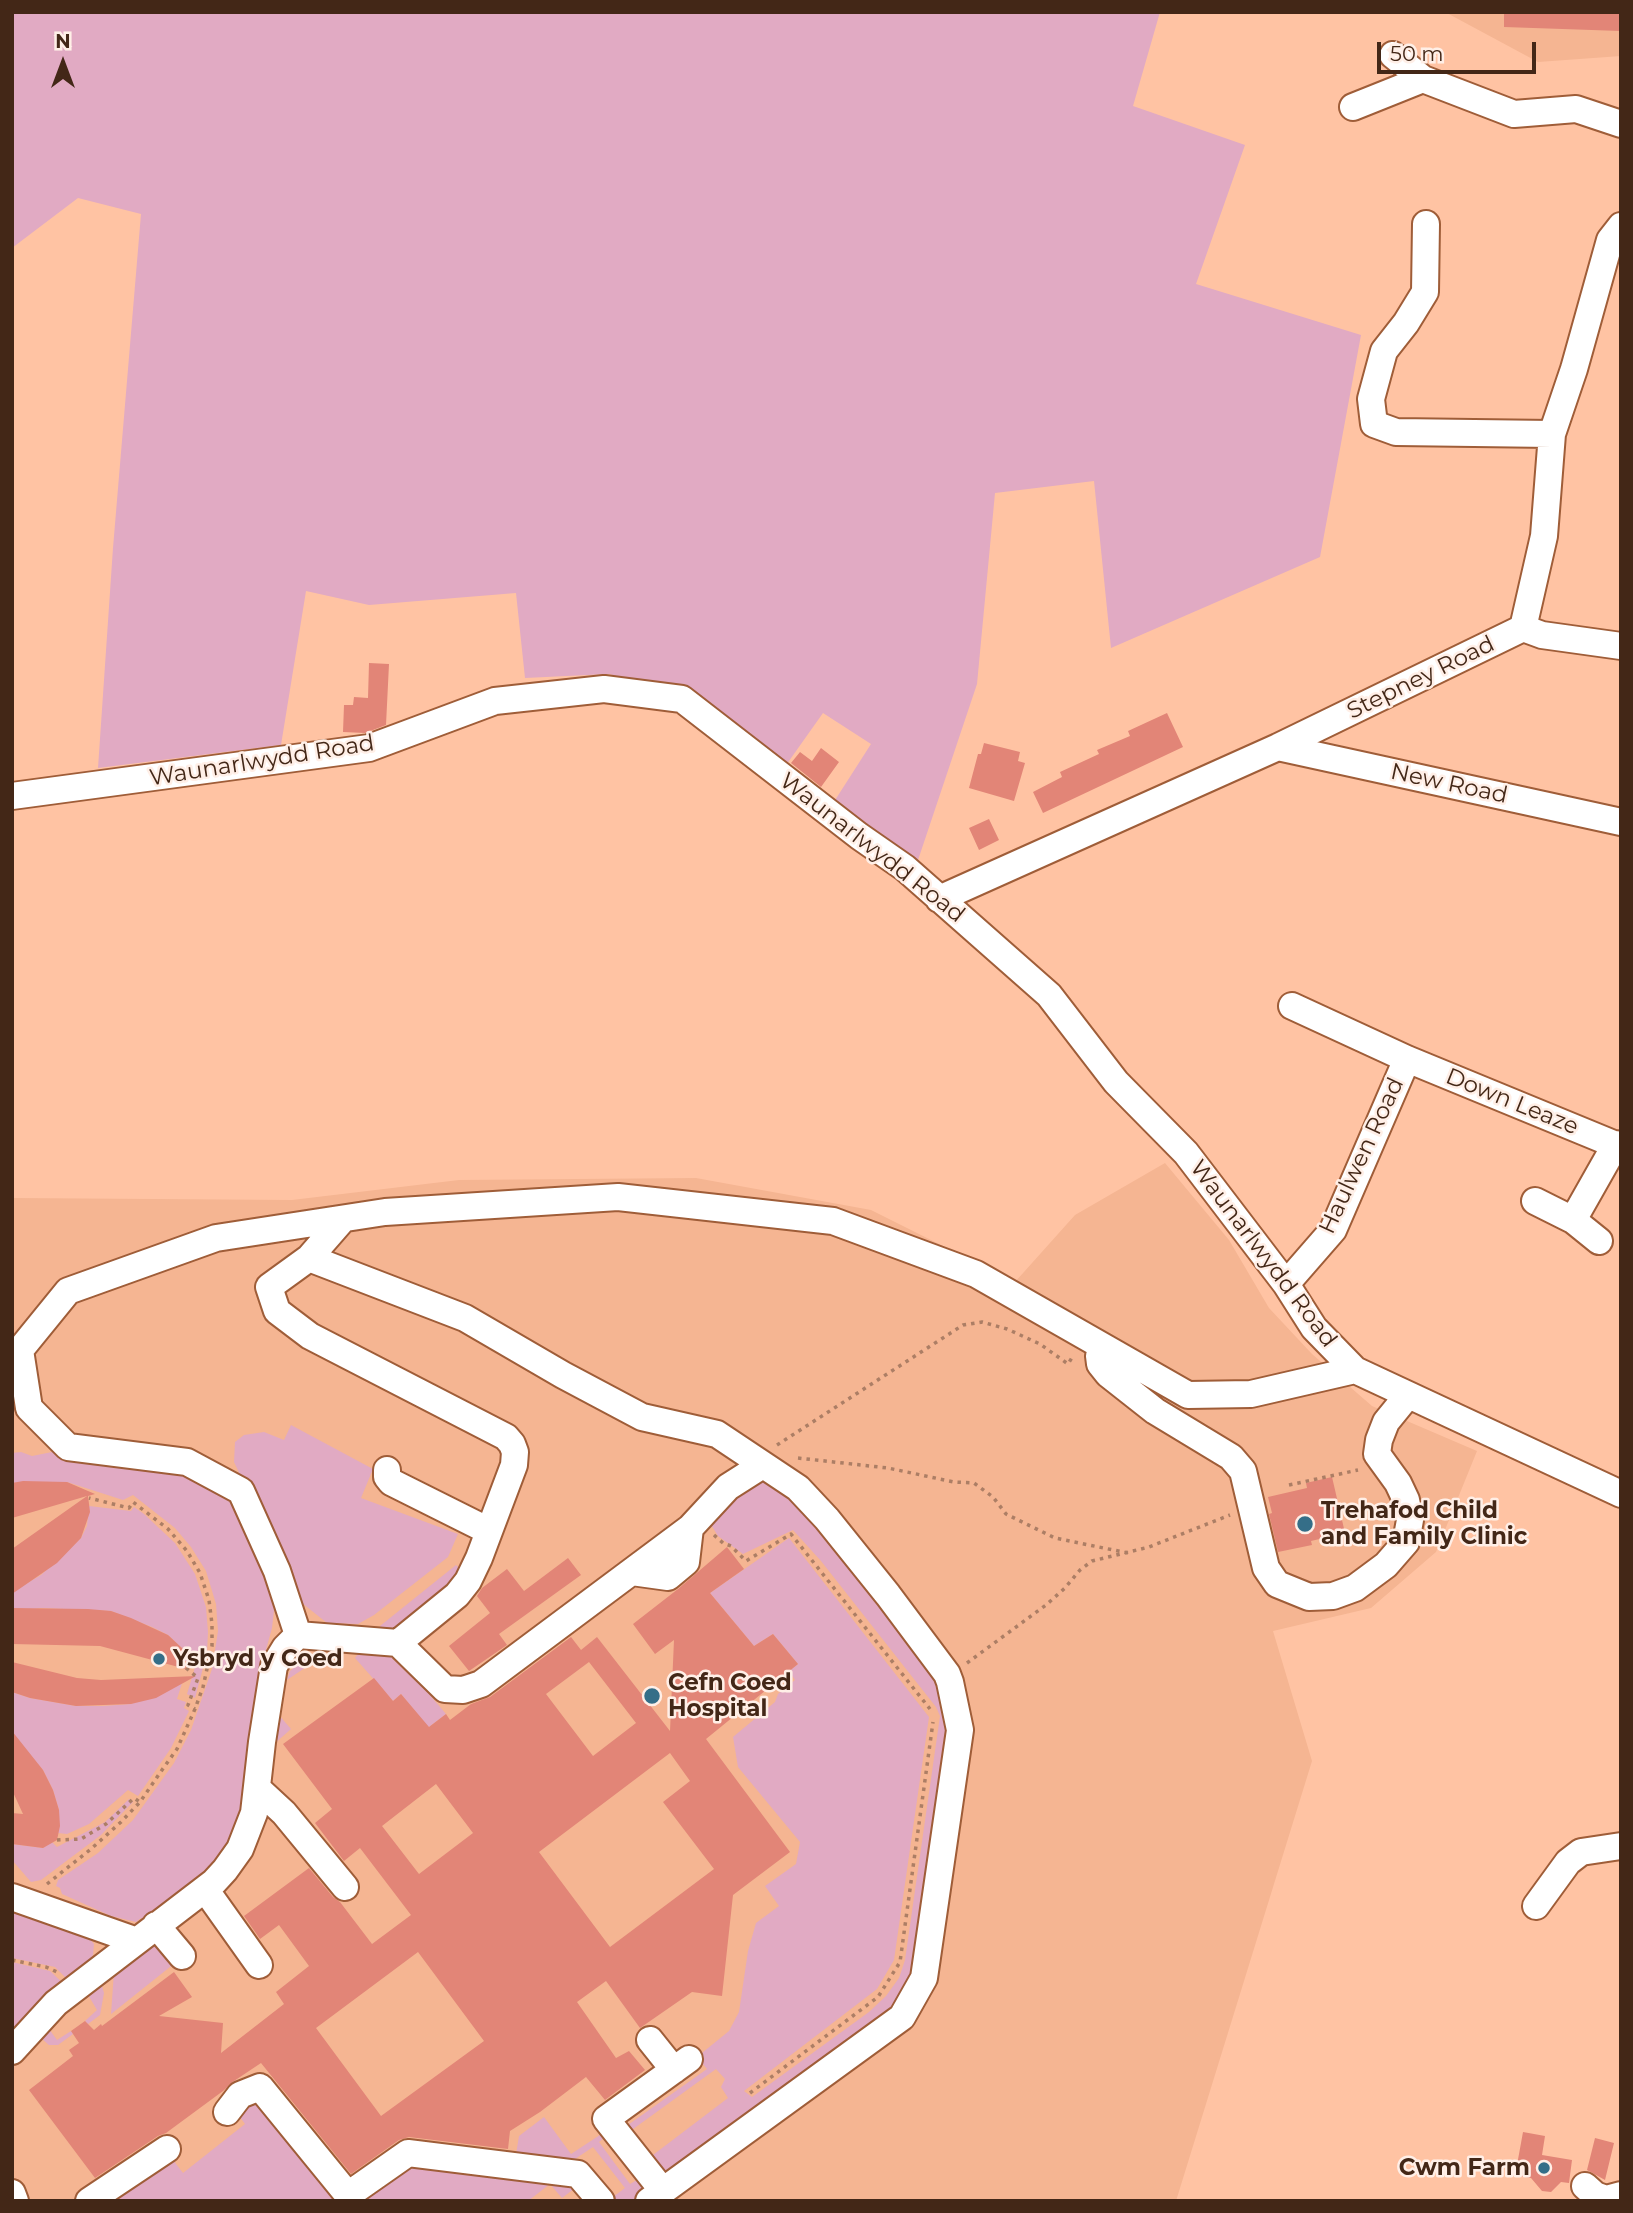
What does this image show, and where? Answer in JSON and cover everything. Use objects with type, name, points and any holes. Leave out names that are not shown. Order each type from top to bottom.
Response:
[{"type":"street","points":[[1393,55],[1423,79],[1514,114],[1576,109],[1621,124]]},
{"type":"street","points":[[1353,107],[1423,79]]},
{"type":"street","points":[[1426,224],[1425,292],[1384,351],[1371,398],[1374,424],[1396,432],[1552,434]]},
{"type":"street","name":"Stepney Road","points":[[939,899],[1278,747],[1523,628],[1544,536],[1552,434],[1574,369],[1610,240],[1621,226]]},
{"type":"street","points":[[1523,628],[1542,635],[1621,646]]},
{"type":"street","name":"Waunarlwydd Road","points":[[12,796],[369,748],[495,701],[604,689],[682,699],[859,836],[905,868],[1049,995],[1116,1082],[1186,1153],[1286,1284],[1314,1328],[1356,1370],[1621,1494]]},
{"type":"street","name":"New Road","points":[[1278,747],[1621,822]]},
{"type":"street","name":"Haulwen Road","points":[[1286,1284],[1333,1230],[1407,1059],[1292,1006]]},
{"type":"street","name":"Down Leaze","points":[[1407,1059],[1618,1145],[1573,1220]]},
{"type":"street","points":[[298,1635],[277,1571],[241,1491],[187,1462],[68,1447],[29,1408],[20,1350],[68,1291],[216,1238],[385,1212],[618,1197],[833,1221],[976,1274],[1188,1395],[1251,1394],[1356,1370]]},
{"type":"street","points":[[1535,1201],[1573,1220],[1599,1241]]},
{"type":"street","points":[[343,1219],[309,1258],[269,1287],[277,1311],[310,1336],[506,1437],[512,1444],[514,1465],[468,1581],[457,1595],[398,1643]]},
{"type":"street","points":[[309,1258],[465,1318],[642,1417],[717,1434],[798,1488],[827,1519],[888,1595],[947,1674],[960,1730],[924,1978],[902,2017],[656,2196],[606,2119],[681,2064],[650,2040]]},
{"type":"street","points":[[1103,1347],[1099,1356],[1100,1364],[1108,1374],[1154,1411],[1231,1457],[1243,1471],[1266,1568],[1277,1584],[1309,1597],[1333,1596],[1355,1588],[1386,1565],[1406,1542],[1410,1520],[1406,1500],[1398,1483],[1377,1454],[1386,1422],[1408,1395]]},
{"type":"street","points":[[12,2051],[55,2003],[205,1889],[226,1870],[240,1849],[254,1813],[274,1666],[285,1648],[298,1635],[398,1643],[446,1689],[463,1690],[481,1684],[694,1523],[728,1487],[757,1463]]},
{"type":"street","points":[[387,1470],[387,1477],[391,1482],[489,1531]]},
{"type":"street","points":[[257,1788],[284,1813],[345,1887]]},
{"type":"street","points":[[1536,1906],[1568,1862],[1581,1852],[1621,1846]]},
{"type":"street","points":[[205,1889],[259,1965]]},
{"type":"street","points":[[12,1897],[146,1933],[182,1956]]},
{"type":"street","points":[[227,2112],[240,2095],[260,2087],[348,2195],[408,2153],[578,2174],[601,2201]]},
{"type":"street","points":[[89,2201],[167,2149]]},
{"type":"street","points":[[1586,2186],[1595,2195],[1606,2199],[1621,2196]]},
{"type":"street","points":[[12,2193],[15,2201]]},
{"type":"path","points":[[757,1463],[963,1325],[982,1322],[1007,1329],[1040,1344],[1068,1364]]},
{"type":"path","points":[[789,1457],[888,1468],[954,1482],[974,1483],[993,1497],[1006,1514],[1055,1538],[1128,1553]]},
{"type":"path","points":[[1289,1485],[1371,1467],[1381,1461]]},
{"type":"path","points":[[38,1886],[46,1885],[91,1849],[140,1802],[177,1749],[203,1687],[212,1646],[209,1600],[201,1573],[181,1544],[150,1513],[132,1502],[130,1508],[89,1498]]},
{"type":"path","points":[[947,1674],[1046,1605],[1092,1561],[1128,1553],[1179,1536],[1250,1507]]},
{"type":"path","points":[[694,1523],[746,1561],[791,1534],[934,1714],[900,1962],[878,1997],[750,2093]]},
{"type":"path","points":[[186,1668],[198,1678],[188,1705],[195,1709]]},
{"type":"path","points":[[57,1840],[81,1839],[106,1824],[134,1798],[140,1802]]},
{"type":"path","points":[[12,1960],[46,1967],[56,1971],[61,1977]]},
{"type":"shaded area","points":[[12,12],[1160,12],[1133,106],[1245,145],[1196,284],[1361,335],[1320,557],[1111,648],[1094,481],[995,493],[977,684],[915,869],[830,808],[871,744],[823,713],[784,768],[684,696],[609,674],[525,678],[516,593],[369,605],[306,591],[281,745],[98,768],[141,214],[78,198],[12,248]]},
{"type":"shaded area","points":[[1445,12],[1621,12],[1621,56],[1538,62]]},
{"type":"shaded area","name":"Cefn Coed Hospital","points":[[1165,1163],[1229,1240],[1269,1308],[1312,1354],[1372,1406],[1477,1451],[1436,1552],[1371,1608],[1273,1631],[1312,1761],[1176,2201],[12,2201],[12,1198],[292,1200],[459,1180],[696,1178],[871,1210],[1015,1282],[1075,1215]]},
{"type":"shaded area","points":[[291,1425],[373,1469],[361,1498],[458,1534],[448,1557],[374,1615],[358,1624],[327,1623],[302,1603],[234,1462],[235,1442],[244,1435],[264,1432],[284,1440]]},
{"type":"shaded area","points":[[57,1451],[178,1469],[233,1492],[266,1574],[274,1610],[249,1734],[243,1814],[227,1848],[145,1922],[141,1918],[136,1922],[111,1916],[62,1894],[56,1886],[58,1880],[98,1853],[133,1820],[174,1763],[191,1730],[212,1669],[218,1631],[216,1604],[206,1571],[191,1547],[175,1528],[133,1495],[123,1500],[67,1482],[12,1483],[12,1453],[21,1452],[32,1456]]},
{"type":"shaded area","points":[[757,1479],[775,1481],[803,1500],[910,1632],[952,1707],[918,1974],[902,2004],[676,2173],[661,2173],[649,2158],[728,2098],[721,2087],[725,2079],[716,2069],[629,2132],[625,2127],[707,2069],[697,2057],[729,2031],[739,2012],[748,1951],[756,1923],[779,1906],[765,1886],[796,1864],[800,1842],[738,1767],[733,1737],[775,1702],[778,1694],[795,1680],[789,1671],[798,1664],[773,1634],[754,1646],[710,1593],[789,1538],[929,1717],[894,1960],[877,1989],[744,2091],[752,2097],[869,2012],[886,1996],[899,1978],[905,1960],[940,1716],[936,1707],[821,1561],[793,1530],[743,1554],[718,1536],[707,1518]]},
{"type":"shaded area","points":[[89,1506],[131,1511],[134,1507],[175,1543],[195,1574],[206,1607],[208,1632],[207,1653],[195,1698],[187,1694],[196,1664],[185,1661],[183,1649],[168,1635],[152,1627],[111,1611],[41,1608],[12,1612],[12,1592],[41,1575],[81,1538],[87,1526]]},
{"type":"shaded area","points":[[456,1565],[458,1567],[452,1582],[398,1627],[379,1630],[380,1626]]},
{"type":"shaded area","points":[[321,1653],[321,1657],[287,1680],[290,1671],[297,1665],[306,1658]]},
{"type":"shaded area","points":[[359,1653],[394,1653],[392,1658],[446,1714],[390,1757],[419,1716],[401,1694],[393,1701],[355,1658]]},
{"type":"shaded area","points":[[183,1680],[177,1699],[186,1702],[184,1708],[189,1711],[171,1748],[138,1796],[128,1790],[89,1824],[67,1834],[58,1833],[59,1810],[53,1790],[43,1770],[12,1734],[12,1692],[76,1706],[103,1706],[131,1704]]},
{"type":"shaded area","points":[[278,1714],[291,1729],[273,1745]]},
{"type":"shaded area","points":[[129,1799],[133,1802],[101,1835],[41,1880],[31,1882],[12,1860],[12,1844],[43,1848],[52,1842],[57,1847],[105,1822]]},
{"type":"shaded area","points":[[12,1911],[90,1939],[94,1944],[93,1955],[67,1979],[55,1967],[12,1958]]},
{"type":"shaded area","points":[[151,1940],[180,1959],[111,2014],[114,1972]]},
{"type":"shaded area","points":[[12,1962],[50,1971],[65,1985],[12,2038]]},
{"type":"shaded area","points":[[101,1983],[104,1993],[100,2015],[88,2024],[85,2021],[97,2010],[87,1993]]},
{"type":"shaded area","points":[[49,2029],[57,2040],[71,2031],[73,2034],[58,2045],[49,2045],[41,2038]]},
{"type":"shaded area","points":[[246,2099],[275,2115],[345,2201],[109,2201],[173,2160],[183,2173],[245,2124],[237,2113]]},
{"type":"shaded area","points":[[544,2117],[571,2154],[606,2131],[609,2134],[599,2142],[630,2184],[642,2177],[644,2184],[640,2197],[636,2201],[616,2201],[613,2197],[625,2188],[593,2147],[575,2161],[515,2160],[519,2136]]},
{"type":"shaded area","points":[[409,2162],[579,2185],[562,2198],[550,2184],[528,2201],[348,2201]]},
{"type":"building","points":[[1504,12],[1621,12],[1621,31],[1504,27]]},
{"type":"building","points":[[369,663],[389,664],[386,725],[365,733],[343,732],[344,705],[353,705],[354,697],[368,698]]},
{"type":"building","points":[[1167,713],[1183,747],[1043,813],[1033,792],[1062,777],[1060,772],[1099,754],[1097,750],[1130,736],[1128,731]]},
{"type":"building","points":[[984,743],[1020,752],[1018,761],[1025,763],[1014,801],[969,788],[978,754],[981,754]]},
{"type":"building","points":[[821,748],[839,762],[821,787],[791,763],[800,752],[812,761]]},
{"type":"building","points":[[989,819],[999,840],[979,850],[969,828]]},
{"type":"building","name":"Trehafod Child and Family Clinic","points":[[1332,1477],[1345,1533],[1311,1541],[1312,1545],[1278,1552],[1268,1497],[1307,1488],[1306,1483]]},
{"type":"building","points":[[67,1482],[95,1494],[88,1496],[90,1512],[81,1538],[57,1563],[12,1594],[12,1549],[87,1496],[12,1518],[12,1483]]},
{"type":"building","points":[[727,1547],[744,1569],[710,1593],[754,1646],[773,1634],[798,1664],[706,1739],[790,1852],[733,1895],[722,1996],[692,1992],[640,2028],[606,1981],[577,2002],[616,2058],[629,2051],[645,2070],[605,2100],[586,2077],[510,2131],[508,2149],[409,2137],[399,2140],[351,2174],[261,2063],[166,2133],[95,2178],[29,2090],[73,2056],[69,2050],[79,2043],[71,2031],[85,2021],[94,2030],[101,2024],[102,2026],[174,1972],[192,1997],[159,2016],[223,2023],[221,2053],[284,2004],[276,1992],[309,1966],[279,1925],[260,1939],[244,1916],[309,1868],[340,1902],[372,1944],[411,1915],[360,1848],[344,1861],[315,1823],[332,1809],[283,1744],[374,1678],[393,1701],[401,1694],[429,1727],[446,1714],[450,1720],[471,1704],[490,1697],[571,1637],[581,1650],[597,1637],[670,1731],[674,1640],[655,1654],[633,1624]],"holes":[[[589,1662],[636,1723],[593,1756],[546,1694]],[[670,1753],[690,1781],[663,1802],[714,1869],[610,1947],[539,1852]],[[436,1784],[473,1833],[419,1874],[382,1826]],[[418,1952],[484,2041],[381,2116],[316,2028]]]},
{"type":"building","points":[[568,1558],[581,1575],[499,1634],[507,1645],[469,1671],[449,1646],[490,1613],[477,1596],[482,1588],[507,1569],[524,1591]]},
{"type":"building","points":[[12,1608],[88,1609],[111,1611],[131,1618],[168,1635],[183,1649],[186,1669],[100,1646],[12,1644]]},
{"type":"building","points":[[12,1662],[77,1678],[101,1680],[196,1676],[156,1698],[131,1704],[76,1706],[12,1692]]},
{"type":"building","points":[[12,1731],[43,1770],[59,1810],[57,1840],[43,1848],[12,1844],[12,1813],[23,1814],[12,1790]]},
{"type":"building","name":"Cwm Farm","points":[[1523,2132],[1545,2136],[1542,2155],[1572,2160],[1569,2183],[1561,2182],[1551,2192],[1542,2191],[1531,2178],[1515,2176]]},
{"type":"building","points":[[1595,2138],[1614,2143],[1605,2180],[1587,2170]]},
{"type":"place","name":"Trehafod Child and Family Clinic","points":[[1305,1524]]},
{"type":"place","name":"Ysbryd y Coed","points":[[159,1659]]},
{"type":"place","name":"Cefn Coed Hospital","points":[[652,1696]]},
{"type":"place","name":"Cwm Farm","points":[[1544,2168]]}]
